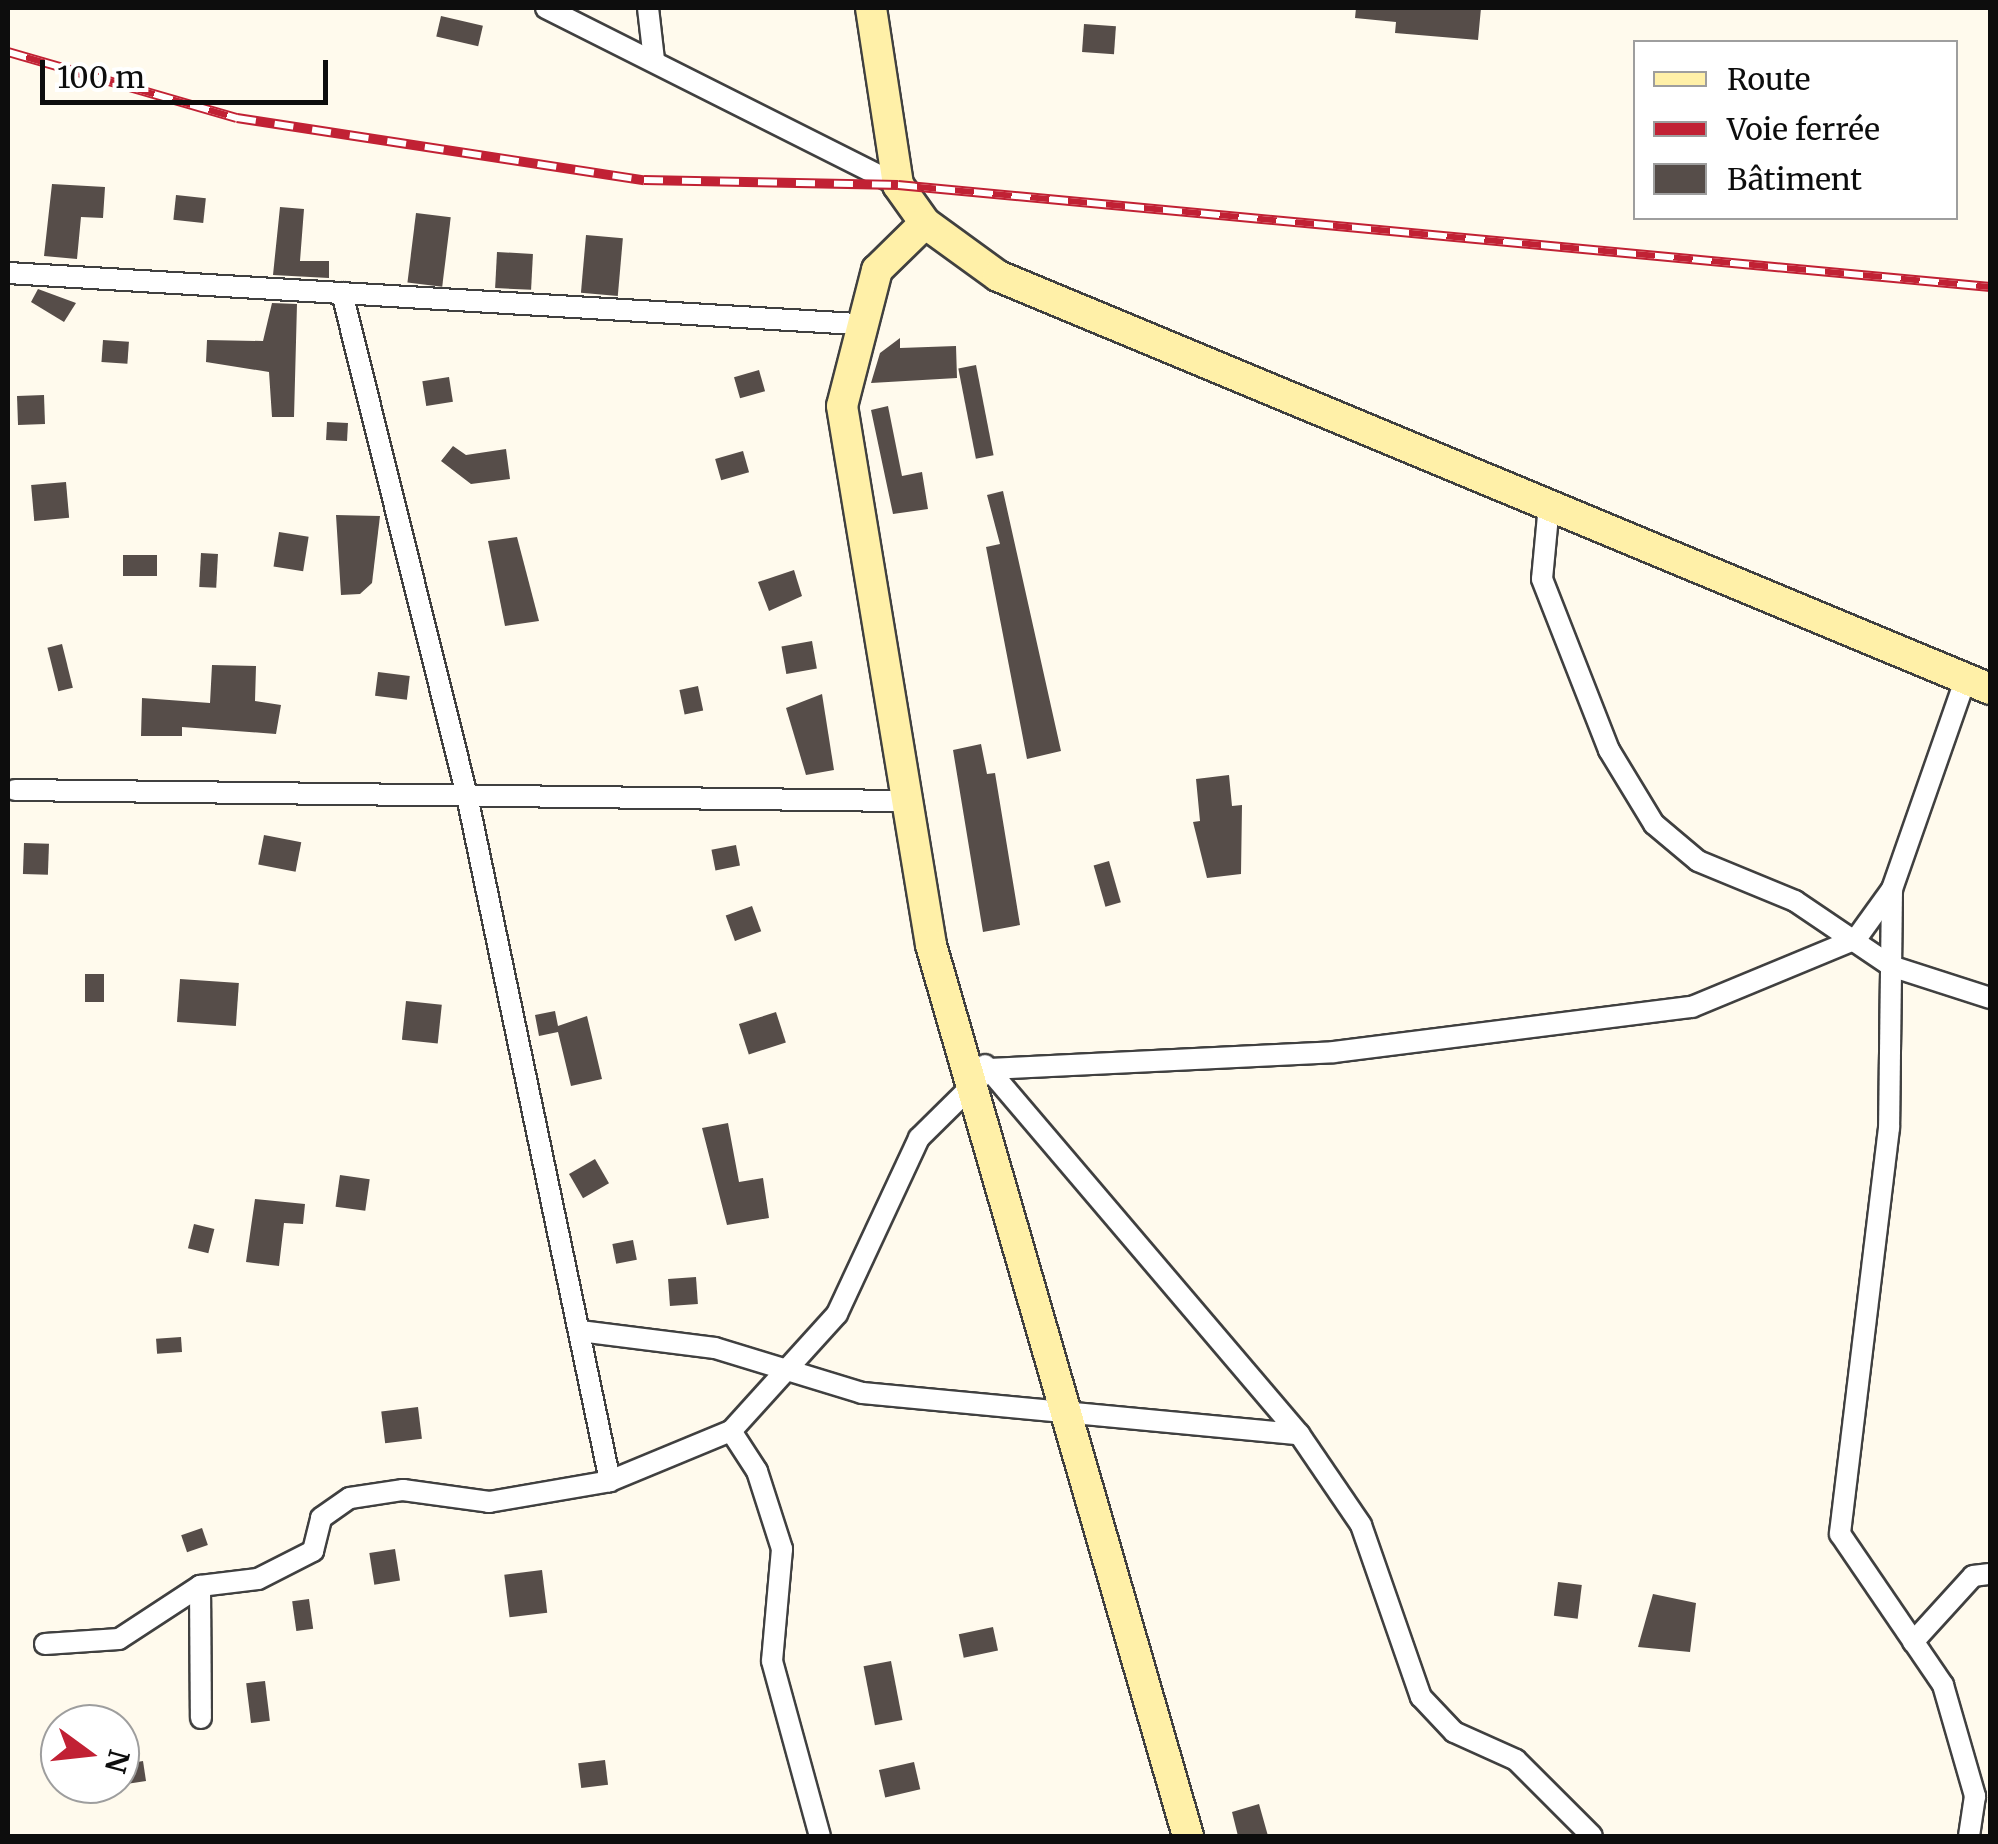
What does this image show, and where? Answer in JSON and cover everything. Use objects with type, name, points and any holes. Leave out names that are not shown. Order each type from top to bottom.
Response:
[{"type":"main road","points":[[872,8],[898,185],[924,223],[998,276],[1978,684]]},
{"type":"main road","points":[[924,223],[877,270],[857,324],[842,406],[907,801],[955,1029],[980,1075],[1064,1412],[1188,1836]]},
{"type":"street","points":[[546,8],[898,185]]},
{"type":"street","points":[[648,8],[654,60]]},
{"type":"street","points":[[8,272],[857,324]]},
{"type":"street","points":[[342,293],[468,796],[610,1481]]},
{"type":"street","points":[[1549,505],[1542,579],[1609,750],[1654,824],[1698,861],[1856,938],[1891,966],[1990,998]]},
{"type":"street","points":[[45,1644],[119,1638],[200,1586],[258,1579],[314,1551],[321,1518],[350,1498],[402,1490],[489,1502],[610,1481],[731,1431],[790,1374],[837,1314],[919,1138],[980,1075],[1334,1052],[1692,1007],[1856,938],[1892,888],[1978,684]]},
{"type":"street","points":[[16,790],[907,801]]},
{"type":"street","points":[[1892,888],[1888,1128],[1840,1534],[1942,1685],[1974,1796],[1969,1836]]},
{"type":"street","points":[[980,1075],[1299,1434],[1361,1525],[1420,1697],[1454,1732],[1516,1760],[1592,1836]]},
{"type":"street","points":[[580,1331],[715,1348],[862,1393],[1299,1434]]},
{"type":"street","points":[[731,1431],[758,1471],[782,1549],[772,1660],[820,1836]]},
{"type":"street","points":[[1913,1642],[1973,1576],[1990,1574]]},
{"type":"street","points":[[200,1586],[200,1718]]},
{"type":"building","points":[[1356,8],[1481,8],[1478,40],[1395,33],[1396,22],[1355,18]]},
{"type":"building","points":[[441,16],[483,26],[478,46],[436,36]]},
{"type":"building","points":[[1084,24],[1116,26],[1114,54],[1082,52]]},
{"type":"building","points":[[52,184],[105,187],[103,218],[81,217],[77,259],[44,256]]},
{"type":"building","points":[[176,195],[206,198],[203,223],[173,220]]},
{"type":"building","points":[[280,207],[304,209],[300,261],[329,261],[329,278],[273,275]]},
{"type":"building","points":[[416,213],[451,217],[442,287],[407,282]]},
{"type":"building","points":[[586,235],[623,238],[618,296],[581,293]]},
{"type":"building","points":[[497,252],[533,254],[531,290],[495,288]]},
{"type":"building","points":[[38,289],[76,303],[64,322],[31,302]]},
{"type":"building","points":[[272,303],[297,304],[294,417],[272,417],[269,372],[206,362],[207,340],[263,341]]},
{"type":"building","points":[[900,338],[900,348],[956,346],[957,378],[871,383],[880,353]]},
{"type":"building","points":[[103,340],[129,342],[127,364],[101,362]]},
{"type":"building","points":[[976,365],[994,455],[976,459],[958,368]]},
{"type":"building","points":[[759,370],[765,391],[740,398],[734,377]]},
{"type":"building","points":[[449,377],[453,402],[426,406],[422,381]]},
{"type":"building","points":[[44,395],[45,424],[18,425],[17,396]]},
{"type":"building","points":[[888,406],[902,476],[922,472],[928,509],[893,514],[871,410]]},
{"type":"building","points":[[327,422],[348,423],[347,441],[326,440]]},
{"type":"building","points":[[453,446],[466,455],[506,449],[510,479],[471,484],[441,461]]},
{"type":"building","points":[[743,451],[749,472],[721,480],[715,459]]},
{"type":"building","points":[[66,482],[69,518],[34,521],[31,485]]},
{"type":"building","points":[[1003,491],[1061,751],[1027,759],[986,547],[1000,544],[987,495]]},
{"type":"building","points":[[336,515],[380,516],[372,583],[360,594],[341,595]]},
{"type":"building","points":[[279,532],[309,537],[303,571],[274,567]]},
{"type":"building","points":[[517,537],[539,621],[505,626],[488,541]]},
{"type":"building","points":[[201,553],[218,554],[216,588],[199,587]]},
{"type":"building","points":[[123,555],[157,555],[157,576],[123,576]]},
{"type":"building","points":[[794,570],[802,596],[769,611],[758,582]]},
{"type":"building","points":[[812,641],[817,669],[786,674],[781,646]]},
{"type":"building","points":[[62,644],[73,688],[58,691],[47,648]]},
{"type":"building","points":[[212,665],[256,666],[255,701],[281,705],[276,734],[182,727],[182,736],[141,736],[142,698],[210,703]]},
{"type":"building","points":[[378,672],[410,676],[407,700],[375,696]]},
{"type":"building","points":[[698,686],[703,710],[685,714],[679,690]]},
{"type":"building","points":[[822,694],[834,770],[806,775],[786,708]]},
{"type":"building","points":[[981,744],[987,774],[995,773],[1020,925],[983,932],[953,750]]},
{"type":"building","points":[[1229,775],[1232,806],[1242,805],[1241,874],[1207,878],[1193,822],[1200,821],[1196,779]]},
{"type":"building","points":[[264,835],[301,842],[296,872],[258,864]]},
{"type":"building","points":[[24,843],[49,844],[48,875],[23,874]]},
{"type":"building","points":[[736,845],[740,866],[715,870],[711,850]]},
{"type":"building","points":[[1109,861],[1121,902],[1105,907],[1094,865]]},
{"type":"building","points":[[752,906],[761,931],[735,941],[726,916]]},
{"type":"building","points":[[85,974],[104,974],[104,1002],[85,1002]]},
{"type":"building","points":[[180,979],[239,983],[236,1026],[177,1022]]},
{"type":"building","points":[[406,1001],[442,1005],[438,1044],[402,1040]]},
{"type":"building","points":[[555,1011],[558,1026],[587,1016],[602,1079],[571,1086],[558,1032],[539,1036],[535,1015]]},
{"type":"building","points":[[776,1012],[786,1042],[749,1054],[739,1024]]},
{"type":"building","points":[[728,1123],[739,1182],[763,1178],[769,1218],[727,1225],[702,1128]]},
{"type":"building","points":[[595,1159],[609,1183],[583,1198],[569,1174]]},
{"type":"building","points":[[340,1175],[370,1179],[365,1211],[336,1207]]},
{"type":"building","points":[[255,1199],[305,1204],[303,1224],[284,1223],[279,1266],[246,1262]]},
{"type":"building","points":[[194,1224],[214,1229],[208,1253],[188,1248]]},
{"type":"building","points":[[633,1240],[637,1260],[616,1264],[612,1244]]},
{"type":"building","points":[[696,1277],[698,1304],[670,1306],[668,1279]]},
{"type":"building","points":[[181,1337],[182,1352],[157,1354],[156,1339]]},
{"type":"building","points":[[418,1407],[422,1439],[385,1443],[381,1412]]},
{"type":"building","points":[[202,1528],[208,1545],[187,1552],[181,1535]]},
{"type":"building","points":[[395,1549],[400,1581],[374,1585],[369,1553]]},
{"type":"building","points":[[542,1570],[547,1613],[510,1617],[504,1575]]},
{"type":"building","points":[[1558,1582],[1582,1585],[1578,1619],[1554,1616]]},
{"type":"building","points":[[1653,1594],[1696,1603],[1690,1652],[1638,1647]]},
{"type":"building","points":[[309,1599],[313,1629],[296,1631],[292,1601]]},
{"type":"building","points":[[993,1627],[998,1650],[964,1658],[959,1634]]},
{"type":"building","points":[[891,1661],[902,1720],[875,1725],[864,1666]]},
{"type":"building","points":[[265,1681],[270,1721],[251,1723],[246,1683]]},
{"type":"building","points":[[605,1760],[608,1785],[581,1788],[578,1763]]},
{"type":"building","points":[[143,1761],[146,1781],[140,1782]]},
{"type":"building","points":[[914,1762],[920,1789],[885,1797],[879,1770]]},
{"type":"building","points":[[1259,1804],[1268,1836],[1238,1836],[1232,1812]]},
{"type":"railway","points":[[8,52],[237,118],[644,180],[898,185],[1990,287]]}]
